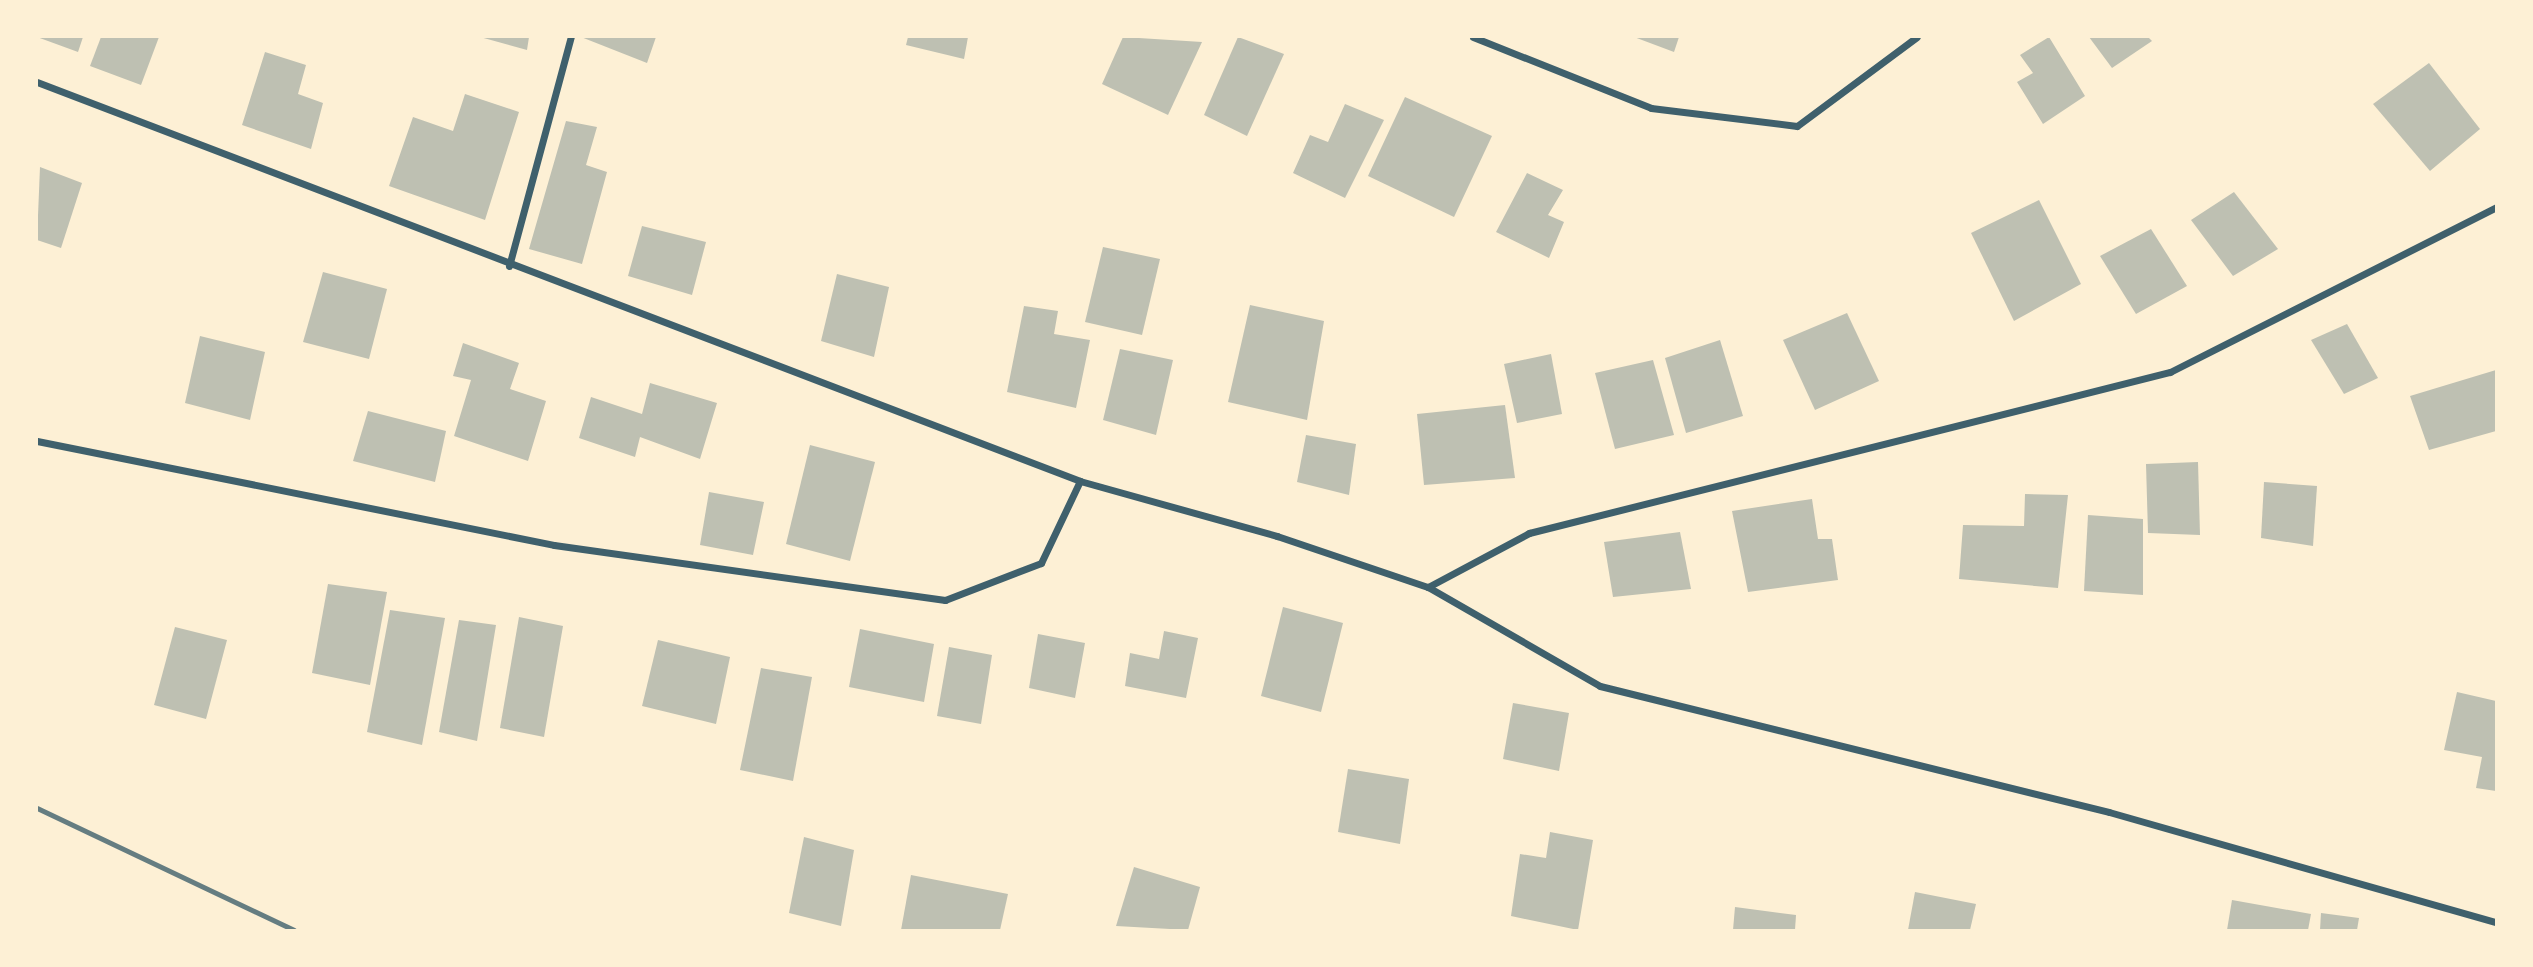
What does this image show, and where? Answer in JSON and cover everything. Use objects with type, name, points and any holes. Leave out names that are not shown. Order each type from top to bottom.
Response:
[{"type":"street","points":[[509,266],[571,37]]},
{"type":"street","points":[[1473,37],[1651,108],[1797,126],[1917,37]]},
{"type":"street","points":[[37,82],[509,266],[1080,481],[1277,536],[1428,587],[1600,686],[2109,812],[2496,922]]},
{"type":"street","points":[[1428,587],[1528,533],[2170,372],[2496,207]]},
{"type":"street","points":[[37,441],[554,545],[945,600],[1041,563],[1080,481]]},
{"type":"building","points":[[37,37],[83,37],[78,52]]},
{"type":"building","points":[[101,37],[159,37],[141,85],[90,66]]},
{"type":"building","points":[[480,37],[529,37],[527,50]]},
{"type":"building","points":[[581,37],[656,37],[647,63]]},
{"type":"building","points":[[908,37],[968,37],[964,59],[906,45]]},
{"type":"building","points":[[1123,37],[1202,42],[1168,115],[1102,84]]},
{"type":"building","points":[[1238,37],[1284,54],[1247,136],[1204,115]]},
{"type":"building","points":[[1634,37],[1679,37],[1674,52]]},
{"type":"building","points":[[2049,37],[2085,96],[2043,124],[2017,82],[2033,73],[2020,55]]},
{"type":"building","points":[[2089,37],[2148,37],[2152,41],[2112,68]]},
{"type":"building","points":[[265,52],[306,65],[298,94],[323,103],[311,149],[242,125]]},
{"type":"building","points":[[2429,63],[2480,129],[2430,171],[2373,104]]},
{"type":"building","points":[[465,94],[519,112],[485,220],[389,186],[413,117],[453,131]]},
{"type":"building","points":[[1405,97],[1492,136],[1454,217],[1368,176]]},
{"type":"building","points":[[1345,104],[1384,120],[1345,198],[1293,173],[1310,135],[1328,142]]},
{"type":"building","points":[[566,121],[597,127],[586,165],[607,172],[582,264],[529,249]]},
{"type":"building","points":[[40,167],[82,183],[61,248],[37,240]]},
{"type":"building","points":[[1527,173],[1563,190],[1548,215],[1564,222],[1549,258],[1496,232]]},
{"type":"building","points":[[2234,192],[2278,249],[2233,276],[2191,220]]},
{"type":"building","points":[[2039,200],[2081,284],[2014,321],[1971,233]]},
{"type":"building","points":[[642,226],[706,242],[692,295],[628,276]]},
{"type":"building","points":[[2151,229],[2187,286],[2136,314],[2100,256]]},
{"type":"building","points":[[1103,247],[1160,259],[1142,335],[1085,322]]},
{"type":"building","points":[[323,272],[387,289],[369,359],[303,342]]},
{"type":"building","points":[[837,274],[889,287],[874,357],[821,341]]},
{"type":"building","points":[[1250,305],[1324,321],[1307,420],[1228,402]]},
{"type":"building","points":[[1024,306],[1058,311],[1054,334],[1090,340],[1076,408],[1007,392]]},
{"type":"building","points":[[1847,313],[1879,381],[1815,410],[1783,340]]},
{"type":"building","points":[[2347,324],[2378,378],[2344,394],[2311,340]]},
{"type":"building","points":[[200,336],[265,352],[250,420],[185,403]]},
{"type":"building","points":[[1720,340],[1743,416],[1686,433],[1665,358]]},
{"type":"building","points":[[463,343],[519,363],[510,389],[546,401],[528,461],[454,436],[471,380],[453,376]]},
{"type":"building","points":[[1120,349],[1173,360],[1156,435],[1103,420]]},
{"type":"building","points":[[1551,354],[1562,414],[1517,423],[1504,364]]},
{"type":"building","points":[[1653,360],[1674,435],[1615,449],[1595,373]]},
{"type":"building","points":[[2496,370],[2496,431],[2429,450],[2410,396]]},
{"type":"building","points":[[650,383],[717,403],[700,459],[640,437],[635,457],[579,438],[591,397],[642,414]]},
{"type":"building","points":[[1505,405],[1515,478],[1424,485],[1417,414]]},
{"type":"building","points":[[368,411],[446,431],[435,482],[353,461]]},
{"type":"building","points":[[1306,435],[1356,444],[1349,495],[1297,482]]},
{"type":"building","points":[[810,445],[875,462],[850,561],[786,544]]},
{"type":"building","points":[[2198,462],[2200,535],[2148,533],[2146,464]]},
{"type":"building","points":[[2264,482],[2317,486],[2313,546],[2261,538]]},
{"type":"building","points":[[709,492],[764,502],[753,555],[700,545]]},
{"type":"building","points":[[2025,494],[2068,495],[2058,588],[1959,579],[1963,525],[2024,526]]},
{"type":"building","points":[[1812,499],[1818,539],[1832,539],[1838,580],[1748,592],[1732,511]]},
{"type":"building","points":[[2088,515],[2143,519],[2143,595],[2084,591]]},
{"type":"building","points":[[1680,532],[1691,589],[1613,597],[1604,542]]},
{"type":"building","points":[[328,584],[387,592],[370,685],[312,673]]},
{"type":"building","points":[[1283,607],[1343,623],[1321,712],[1261,696]]},
{"type":"building","points":[[390,610],[445,618],[422,745],[367,732]]},
{"type":"building","points":[[519,617],[563,626],[544,737],[500,728]]},
{"type":"building","points":[[459,620],[496,625],[477,741],[439,732]]},
{"type":"building","points":[[175,627],[227,640],[206,719],[154,705]]},
{"type":"building","points":[[860,629],[934,644],[924,702],[849,687]]},
{"type":"building","points":[[1164,631],[1198,638],[1186,698],[1125,686],[1130,653],[1159,659]]},
{"type":"building","points":[[1038,634],[1085,643],[1075,698],[1029,688]]},
{"type":"building","points":[[658,640],[730,657],[716,724],[642,706]]},
{"type":"building","points":[[949,647],[992,655],[981,724],[937,716]]},
{"type":"building","points":[[761,668],[812,677],[793,781],[740,770]]},
{"type":"building","points":[[2457,692],[2496,701],[2496,791],[2476,788],[2482,757],[2444,750]]},
{"type":"building","points":[[1513,703],[1569,713],[1559,771],[1503,759]]},
{"type":"building","points":[[1348,769],[1409,779],[1400,844],[1338,832]]},
{"type":"building","points":[[1550,832],[1593,840],[1578,930],[1511,916],[1520,854],[1546,858]]},
{"type":"building","points":[[804,837],[854,850],[841,926],[789,913]]},
{"type":"building","points":[[1134,867],[1200,887],[1188,930],[1116,926]]},
{"type":"building","points":[[911,875],[1008,894],[1000,930],[901,930]]},
{"type":"building","points":[[1915,892],[1976,904],[1970,930],[1908,930]]},
{"type":"building","points":[[2232,900],[2311,914],[2308,930],[2227,930]]},
{"type":"building","points":[[1735,907],[1796,915],[1795,930],[1733,930]]},
{"type":"building","points":[[2321,913],[2359,918],[2357,930],[2320,930]]},
{"type":"railway","points":[[37,808],[294,930]]}]
